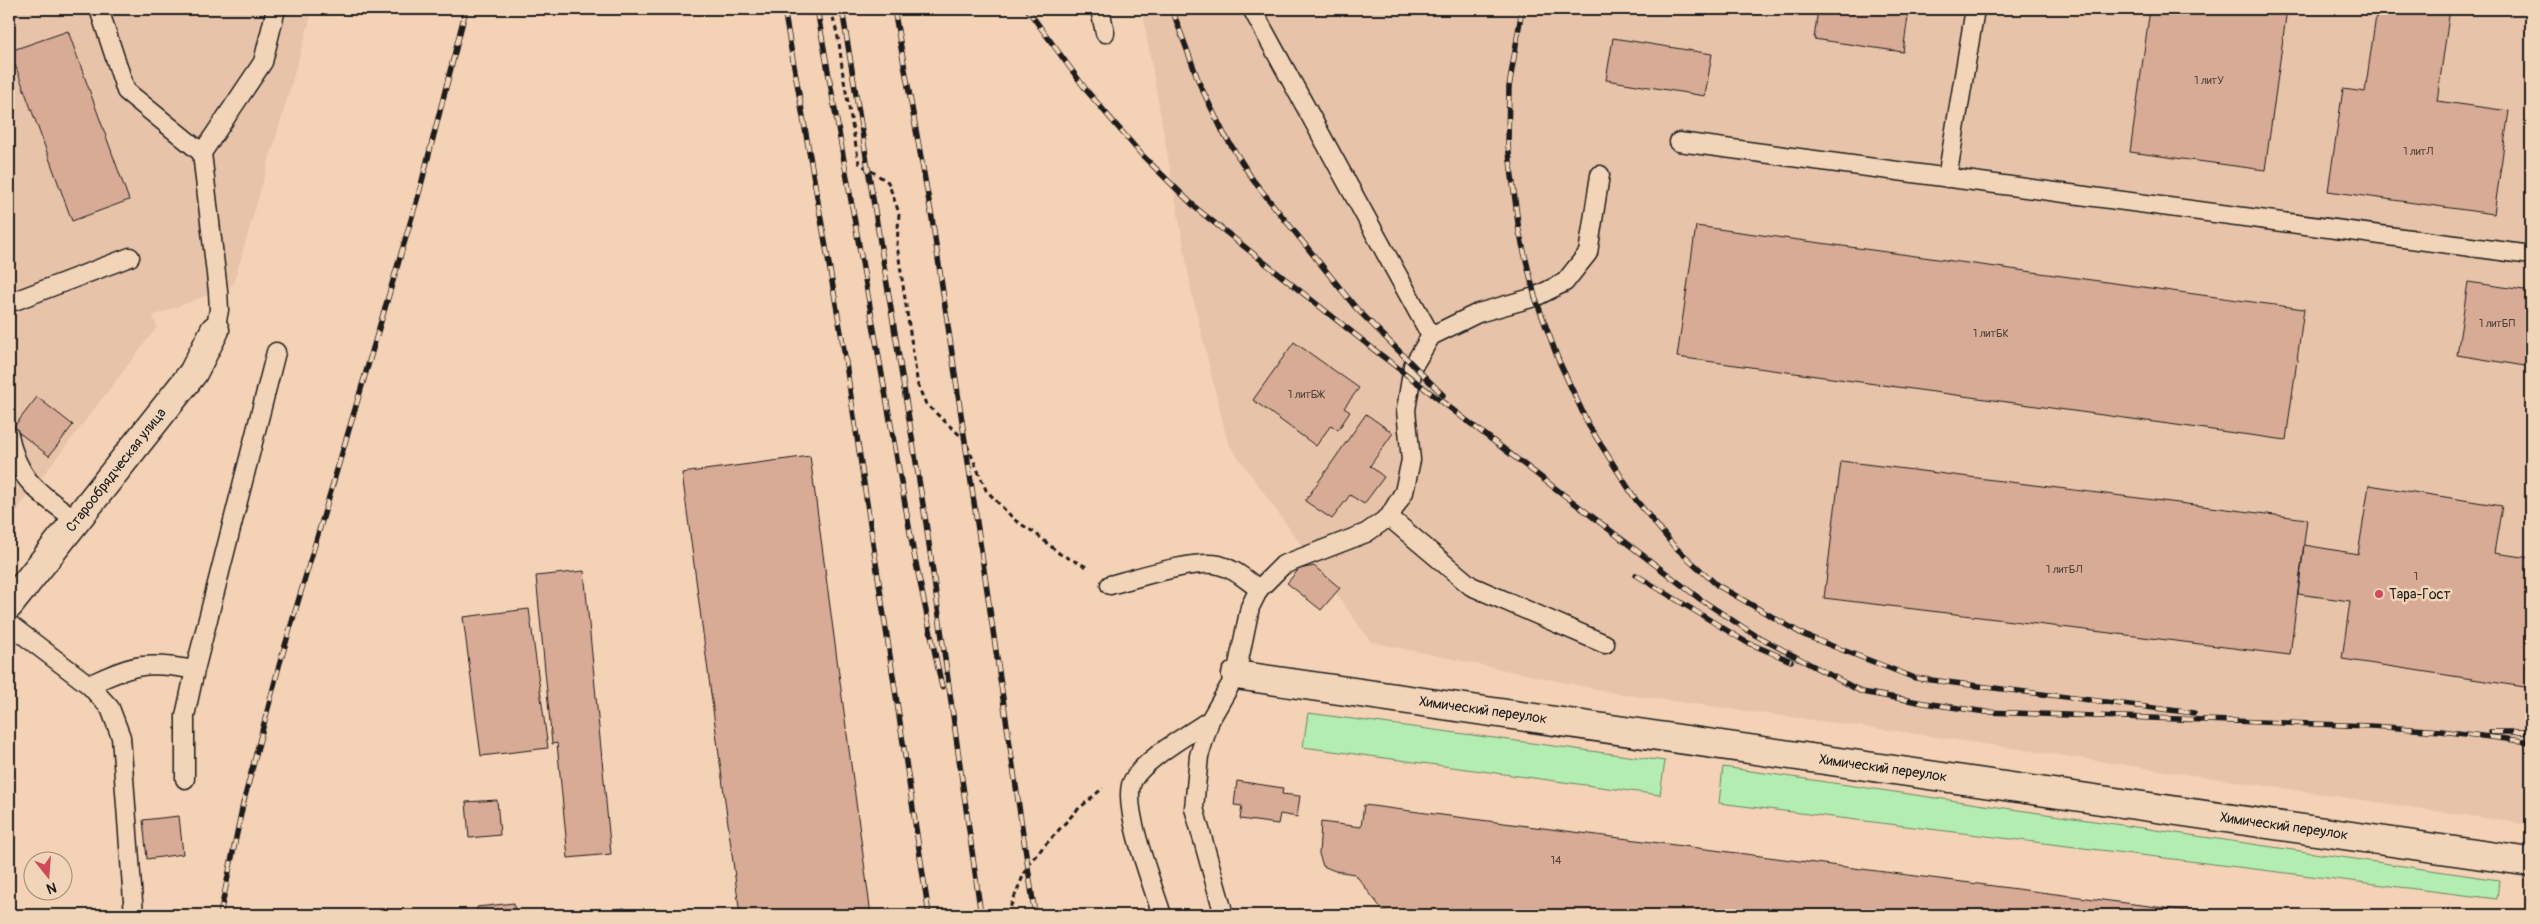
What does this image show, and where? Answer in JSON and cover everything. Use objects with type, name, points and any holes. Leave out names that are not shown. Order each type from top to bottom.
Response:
[{"type":"street","name":"Старообрядческая улица","points":[[9,605],[193,373],[215,330]]},
{"type":"street","name":"Химический переулок","points":[[1236,675],[2531,862]]},
{"type":"lane","points":[[99,9],[126,91],[202,153]]},
{"type":"lane","points":[[215,330],[219,310],[218,290],[202,153],[262,62],[276,9]]},
{"type":"lane","points":[[1100,9],[1106,33]]},
{"type":"lane","points":[[1252,9],[1432,336]]},
{"type":"lane","points":[[1947,178],[1975,9]]},
{"type":"lane","points":[[1679,142],[2531,255]]},
{"type":"lane","points":[[1224,915],[1194,808],[1199,756],[1210,720],[1236,675],[1250,607],[1259,589],[1283,565],[1366,533],[1389,517],[1404,492],[1411,460],[1406,410],[1413,366],[1432,336],[1478,313],[1535,297],[1565,282],[1588,253],[1600,175]]},
{"type":"lane","points":[[9,303],[130,257]]},
{"type":"lane","points":[[185,779],[185,716],[276,352]]},
{"type":"lane","points":[[9,435],[19,470],[33,488],[76,520]]},
{"type":"lane","points":[[1389,517],[1470,586],[1605,644]]},
{"type":"lane","points":[[1115,583],[1198,565],[1218,565],[1237,572],[1259,589]]},
{"type":"lane","points":[[9,624],[89,685],[110,708],[121,737],[134,915]]},
{"type":"lane","points":[[89,685],[123,668],[160,664],[195,670]]},
{"type":"lane","points":[[1162,915],[1130,810],[1131,784],[1148,762],[1210,720]]},
{"type":"path","points":[[830,9],[839,42],[844,84],[859,163],[888,182],[899,213],[897,245],[918,386],[926,404],[964,440],[986,490],[1016,522],[1035,533],[1060,554],[1115,583]]},
{"type":"path","points":[[1007,915],[1028,864],[1076,811],[1104,786]]},
{"type":"shaded area","points":[[9,9],[313,9],[233,285],[153,316],[157,327],[9,520]]},
{"type":"shaded area","points":[[1142,9],[2531,9],[2531,825],[1903,732],[1620,694],[1371,642],[1228,443],[1192,294]]},
{"type":"green space","points":[[1308,713],[1665,761],[1660,795],[1303,747]]},
{"type":"green space","points":[[1723,767],[2499,880],[2497,899],[1719,803]]},
{"type":"building","points":[[1818,9],[1909,9],[1903,52],[1814,39]]},
{"type":"building","points":[[2150,9],[2287,9],[2265,170],[2130,152]]},
{"type":"building","points":[[2377,9],[2450,9],[2437,101],[2509,111],[2494,214],[2328,191],[2343,89],[2365,92]]},
{"type":"building","points":[[68,31],[129,200],[72,221],[10,51]]},
{"type":"building","points":[[1613,38],[1712,54],[1705,96],[1606,80]]},
{"type":"building","points":[[1696,226],[2304,309],[2286,440],[1677,357]]},
{"type":"building","points":[[2468,282],[2531,291],[2531,367],[2457,355]]},
{"type":"building","points":[[1294,342],[1359,388],[1344,408],[1350,412],[1338,430],[1331,425],[1316,446],[1253,400]]},
{"type":"building","points":[[37,397],[73,425],[49,456],[13,428]]},
{"type":"building","points":[[1366,414],[1393,433],[1370,466],[1384,477],[1364,504],[1350,495],[1332,519],[1305,501]]},
{"type":"building","points":[[810,456],[871,915],[740,915],[682,473]]},
{"type":"building","points":[[1841,461],[2307,519],[2290,655],[1824,598]]},
{"type":"building","points":[[2369,485],[2502,506],[2494,553],[2531,558],[2531,688],[2342,659],[2350,601],[2298,594],[2304,545],[2358,554]]},
{"type":"building","points":[[9,502],[17,508],[9,517]]},
{"type":"building","points":[[1314,566],[1340,588],[1321,610],[1287,583],[1299,569]]},
{"type":"building","points":[[584,571],[611,854],[568,858],[557,743],[552,744],[536,576]]},
{"type":"building","points":[[529,609],[548,748],[481,756],[463,617]]},
{"type":"building","points":[[1237,781],[1283,788],[1282,794],[1300,796],[1297,817],[1280,814],[1278,824],[1240,819],[1242,806],[1234,805]]},
{"type":"building","points":[[497,800],[500,835],[469,838],[466,802]]},
{"type":"building","points":[[1364,805],[2219,915],[1407,915],[1384,912],[1355,874],[1335,871],[1323,866],[1319,854],[1321,822],[1361,827]]},
{"type":"building","points":[[179,816],[183,854],[147,859],[143,820]]},
{"type":"building","points":[[514,903],[515,915],[477,915],[477,907]]},
{"type":"building","points":[[625,908],[626,915],[572,915]]},
{"type":"railway","points":[[220,915],[243,804],[279,666],[419,193],[466,9]]},
{"type":"railway","points":[[784,9],[843,344],[929,915]]},
{"type":"railway","points":[[817,9],[913,549],[942,687]]},
{"type":"railway","points":[[842,9],[926,523],[981,915]]},
{"type":"railway","points":[[894,9],[932,218],[1035,915]]},
{"type":"railway","points":[[1027,9],[1087,91],[1141,154],[1197,209],[1377,352],[1700,599],[1755,635],[1862,692],[1986,712],[2371,726],[2441,731],[2531,742]]},
{"type":"railway","points":[[1172,9],[1200,85],[1224,134],[1253,180],[1356,308],[1443,395]]},
{"type":"railway","points":[[1522,9],[1509,87],[1508,145],[1519,231],[1535,297],[1558,359],[1589,426],[1636,500],[1673,545],[1717,585],[1804,635],[1915,678],[2194,713]]},
{"type":"railway","points":[[1636,575],[1746,642],[1791,661]]},
{"type":"railway","points":[[2491,732],[2531,732]]},
{"type":"place","name":"Тара-Гост","points":[[2379,594]]}]
